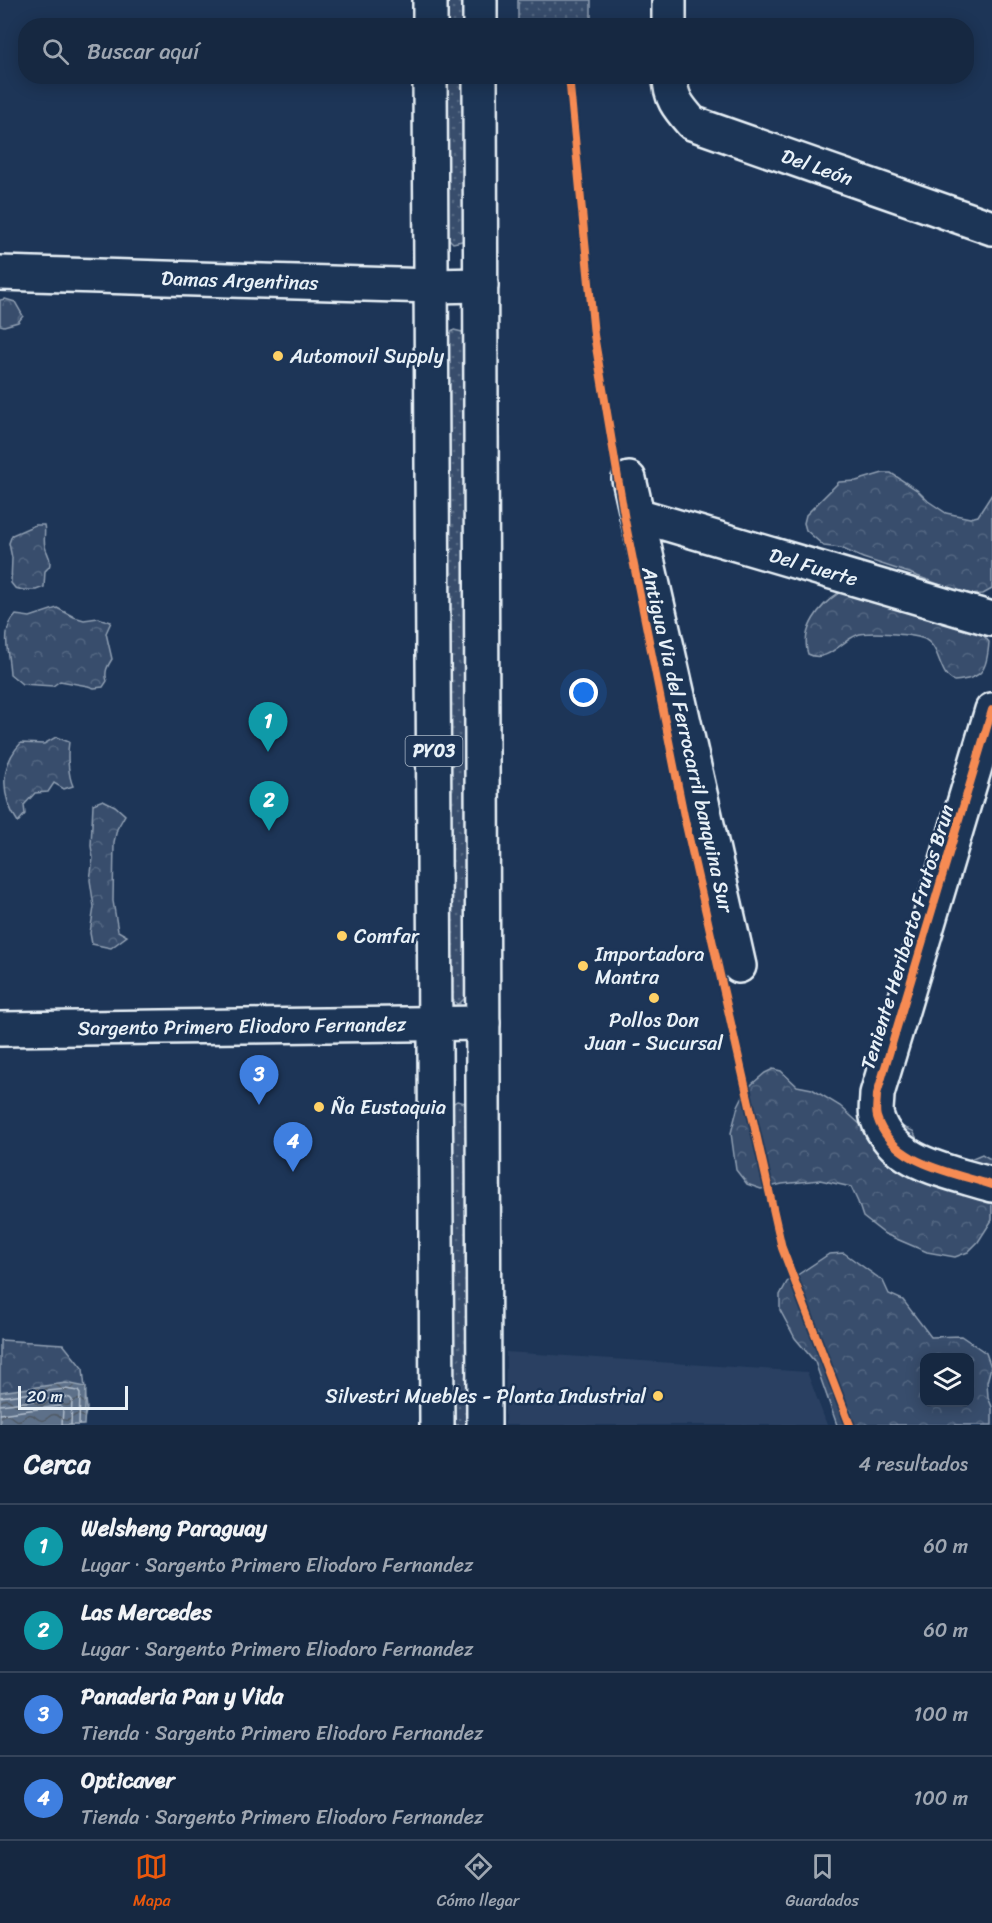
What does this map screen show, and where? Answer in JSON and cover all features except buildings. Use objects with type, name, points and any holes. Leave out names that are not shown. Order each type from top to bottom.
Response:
[{"type":"main road","points":[[430,0],[430,18]]},
{"type":"main road","points":[[480,0],[480,18]]},
{"type":"main road","points":[[669,0],[669,18]]},
{"type":"main road","name":"PY03","points":[[430,84],[437,1425]]},
{"type":"main road","name":"PY03","points":[[480,84],[484,1425]]},
{"type":"main road","name":"Del León","points":[[670,84],[670,91],[678,108],[692,123],[992,228]]},
{"type":"main road","name":"Damas Argentinas","points":[[0,273],[432,286],[481,285]]},
{"type":"main road","name":"Antigua Via del Ferrocarril banquina Sur","points":[[629,479],[739,966]]},
{"type":"main road","name":"Del Fuerte","points":[[637,515],[992,619]]},
{"type":"main road","name":"Teniente Heriberto Frutos Brun","points":[[992,710],[877,1094],[877,1116],[895,1147],[915,1160],[992,1185]]},
{"type":"main road","name":"Sargento Primero Eliodoro Fernandez","points":[[0,1029],[483,1023]]},
{"type":"shaded area","points":[[506,1352],[807,1372],[827,1425],[505,1425]]},
{"type":"green space","points":[[447,0],[463,0],[463,18],[447,18]]},
{"type":"green space","points":[[518,0],[591,0],[591,18],[518,18]]},
{"type":"green space","points":[[448,84],[463,84],[464,238],[462,241],[453,243],[448,238]]},
{"type":"green space","points":[[0,300],[15,302],[23,316],[18,322],[4,326],[0,325]]},
{"type":"green space","points":[[454,330],[464,334],[466,997],[457,1004],[451,998],[448,335]]},
{"type":"green space","points":[[891,473],[946,513],[970,518],[978,516],[992,494],[992,589],[983,594],[967,595],[841,548],[824,546],[806,530],[804,523],[806,515],[839,482],[856,481]]},
{"type":"green space","points":[[35,525],[44,525],[44,543],[50,560],[45,571],[44,587],[36,590],[15,588],[11,583],[12,558],[9,543],[12,535]]},
{"type":"green space","points":[[840,592],[882,597],[980,631],[989,642],[985,666],[982,671],[971,678],[954,681],[947,676],[930,643],[913,636],[892,634],[857,635],[828,654],[815,656],[808,654],[807,636],[813,618]]},
{"type":"green space","points":[[57,608],[84,620],[98,618],[111,622],[106,633],[112,659],[106,670],[107,681],[103,687],[94,688],[60,681],[53,686],[22,684],[10,674],[7,635],[11,621],[16,615],[30,617]]},
{"type":"green space","points":[[56,737],[69,742],[68,765],[73,786],[64,789],[54,783],[48,792],[35,793],[24,805],[25,814],[18,822],[8,802],[6,791],[6,771],[9,761],[21,743],[44,744]]},
{"type":"green space","points":[[103,800],[115,806],[125,815],[117,829],[114,842],[113,901],[118,931],[127,936],[111,948],[92,944],[90,933],[94,907],[90,880],[93,858],[91,846],[93,804]]},
{"type":"green space","points":[[773,1069],[781,1071],[797,1086],[812,1089],[840,1106],[862,1126],[871,1128],[898,1125],[913,1131],[920,1145],[958,1171],[968,1160],[982,1154],[992,1160],[992,1220],[978,1242],[968,1252],[955,1257],[927,1252],[885,1234],[863,1217],[851,1187],[820,1180],[761,1189],[747,1184],[736,1170],[731,1133],[738,1106],[744,1094],[752,1084]]},
{"type":"green space","points":[[457,1101],[467,1105],[468,1425],[452,1425],[451,1105]]},
{"type":"green space","points":[[844,1253],[883,1281],[889,1294],[903,1300],[931,1337],[961,1336],[986,1353],[991,1367],[987,1382],[988,1397],[992,1407],[992,1425],[837,1425],[815,1362],[795,1338],[780,1310],[780,1295],[787,1282],[829,1254]]},
{"type":"green space","points":[[0,1340],[63,1344],[83,1369],[87,1409],[82,1425],[0,1425]]},
{"type":"water","points":[[66,1383],[86,1387],[84,1425],[0,1425],[0,1392]]},
{"type":"cycle path","points":[[570,84],[594,335],[625,520],[684,816],[782,1248],[850,1425]]},
{"type":"cycle path","points":[[992,710],[877,1094],[876,1109],[884,1133],[895,1146],[909,1156],[942,1170],[992,1185]]},
{"type":"place","name":"Automovil Supply","points":[[278,356]]},
{"type":"place","name":"Welsheng Paraguay","points":[[268,752]]},
{"type":"place","name":"Las Mercedes","points":[[269,831]]},
{"type":"place","name":"Comfar","points":[[342,936]]},
{"type":"place","name":"Importadora Mantra","points":[[583,966]]},
{"type":"place","name":"Pollos Don Juan - Sucursal","points":[[654,998]]},
{"type":"place","name":"Panaderia Pan y Vida","points":[[259,1105]]},
{"type":"place","name":"Ña Eustaquia","points":[[319,1107]]},
{"type":"place","name":"Opticaver","points":[[293,1172]]},
{"type":"place","name":"Silvestri Muebles - Planta Industrial","points":[[658,1396]]}]
